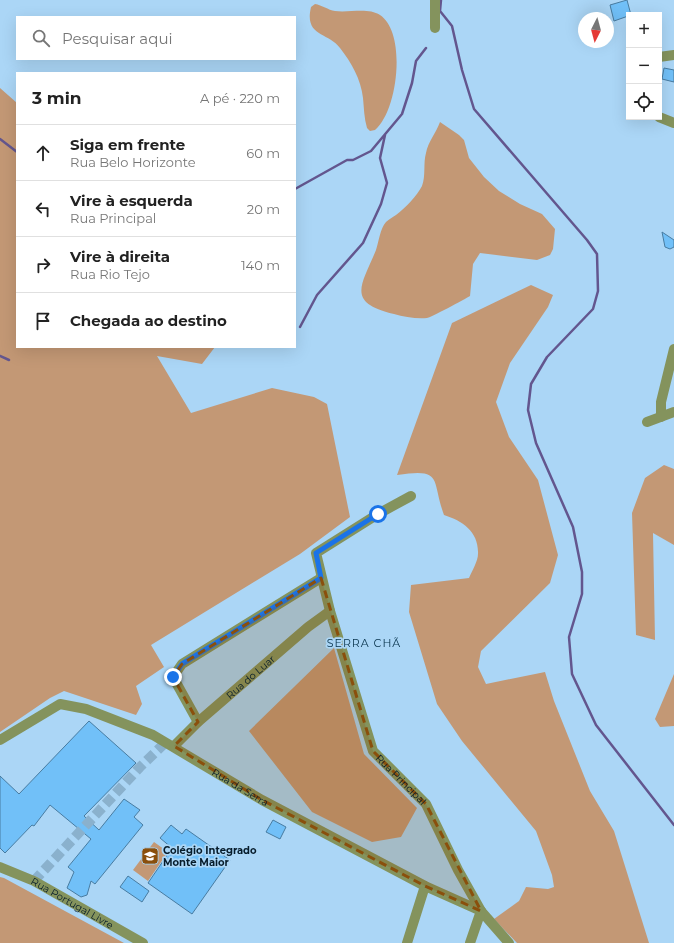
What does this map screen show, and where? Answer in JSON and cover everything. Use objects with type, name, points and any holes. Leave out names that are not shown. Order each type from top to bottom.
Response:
[{"type":"street","points":[[435,0],[435,28]]},
{"type":"street","points":[[662,57],[674,55]]},
{"type":"street","points":[[662,118],[674,123]]},
{"type":"street","points":[[661,417],[661,402],[674,349]]},
{"type":"street","points":[[647,422],[674,412]]},
{"type":"street","name":"Rua Principal","points":[[411,496],[378,514],[316,553],[321,578],[373,751],[426,804],[458,870],[481,911],[509,943]]},
{"type":"street","points":[[198,722],[173,677],[182,664],[321,578]]},
{"type":"street","name":"Rua do Luar","points":[[170,744],[198,722],[308,627],[330,611]]},
{"type":"street","name":"Rua da Serra","points":[[0,740],[56,705],[65,704],[86,708],[132,725],[170,744],[262,800],[425,886],[481,911]]},
{"type":"street","name":"Rua Portugal Livre","points":[[0,867],[34,881],[143,943]]},
{"type":"street","points":[[407,943],[425,886]]},
{"type":"street","points":[[470,943],[481,911]]},
{"type":"highlighted area","points":[[321,578],[373,751],[426,804],[481,911],[425,886],[262,800],[174,746],[198,722],[173,677],[182,664]]},
{"type":"shaded area","points":[[315,4],[335,11],[370,11],[380,15],[388,24],[394,38],[396,54],[394,90],[383,120],[375,130],[370,131],[367,128],[362,91],[352,65],[335,43],[318,33],[311,24],[311,7]]},
{"type":"shaded area","points":[[0,88],[16,102],[16,348],[214,348],[202,364],[157,356],[191,413],[272,388],[314,397],[327,404],[350,517],[300,554],[151,645],[164,667],[136,686],[142,704],[136,715],[64,691],[50,698],[0,732]]},
{"type":"shaded area","points":[[440,122],[464,140],[469,158],[484,177],[499,191],[520,204],[542,214],[555,229],[553,249],[550,255],[537,260],[480,253],[473,264],[470,296],[427,318],[406,317],[379,309],[369,304],[363,298],[361,291],[366,273],[376,250],[384,225],[407,205],[422,186],[427,149]]},
{"type":"shaded area","points":[[531,285],[553,295],[548,307],[510,363],[496,402],[509,437],[538,480],[558,555],[550,583],[481,651],[478,667],[486,684],[545,672],[554,701],[590,791],[614,831],[649,943],[517,943],[494,919],[519,901],[526,887],[548,889],[554,887],[552,875],[536,831],[462,741],[437,704],[409,612],[411,585],[469,578],[478,557],[478,546],[473,534],[463,524],[444,515],[433,479],[429,475],[422,473],[397,475],[452,323]]},
{"type":"shaded area","points":[[664,465],[674,469],[674,545],[653,533],[655,640],[636,635],[632,513],[645,478]]},
{"type":"shaded area","points":[[334,648],[364,754],[417,808],[401,837],[372,842],[312,812],[249,731]]},
{"type":"shaded area","points":[[674,674],[674,726],[660,727],[655,719]]},
{"type":"shaded area","points":[[154,842],[168,852],[148,881],[133,870]]},
{"type":"shaded area","points":[[0,877],[4,878],[124,943],[0,943]]},
{"type":"building","points":[[627,0],[630,12],[626,12],[626,17],[614,21],[614,12],[612,12],[610,5]]},
{"type":"building","points":[[664,68],[674,70],[674,82],[662,79]]},
{"type":"building","points":[[662,232],[674,240],[674,247],[670,249],[665,247]]},
{"type":"building","points":[[89,721],[136,763],[84,816],[99,830],[124,799],[140,810],[134,817],[143,825],[95,884],[91,881],[87,895],[81,897],[67,888],[74,872],[68,867],[91,839],[50,805],[34,826],[32,825],[5,853],[0,848],[0,776],[19,794]]},
{"type":"building","points":[[273,820],[286,827],[280,839],[266,832]]},
{"type":"building","points":[[171,825],[182,834],[186,829],[230,860],[192,914],[148,883],[172,848],[160,838]]},
{"type":"building","points":[[128,876],[149,891],[142,902],[120,887]]},
{"type":"waterway","points":[[440,11],[441,0]]},
{"type":"waterway","points":[[440,11],[452,26],[462,70],[474,109],[587,240],[597,254],[598,291],[593,309],[547,357],[531,384],[528,410],[536,443],[573,527],[582,572],[582,594],[569,637],[572,674],[596,725],[674,825]]},
{"type":"waterway","points":[[296,188],[347,160],[353,160],[371,151],[402,114],[412,83],[416,61],[426,48]]},
{"type":"waterway","points":[[300,327],[317,295],[363,243],[381,204],[387,183],[380,158],[385,135]]},
{"type":"waterway","points":[[0,139],[16,151]]},
{"type":"waterway","points":[[0,356],[9,360]]},
{"type":"tunnel","points":[[34,881],[140,767],[166,742]]},
{"type":"place","name":"Colégio Integrado Monte Maior","points":[[150,856]]},
{"type":"district","name":"SERRA CHÃ","points":[[364,643]]},
{"type":"route","points":[[173,677],[182,664],[321,578],[316,553],[378,514]]}]
